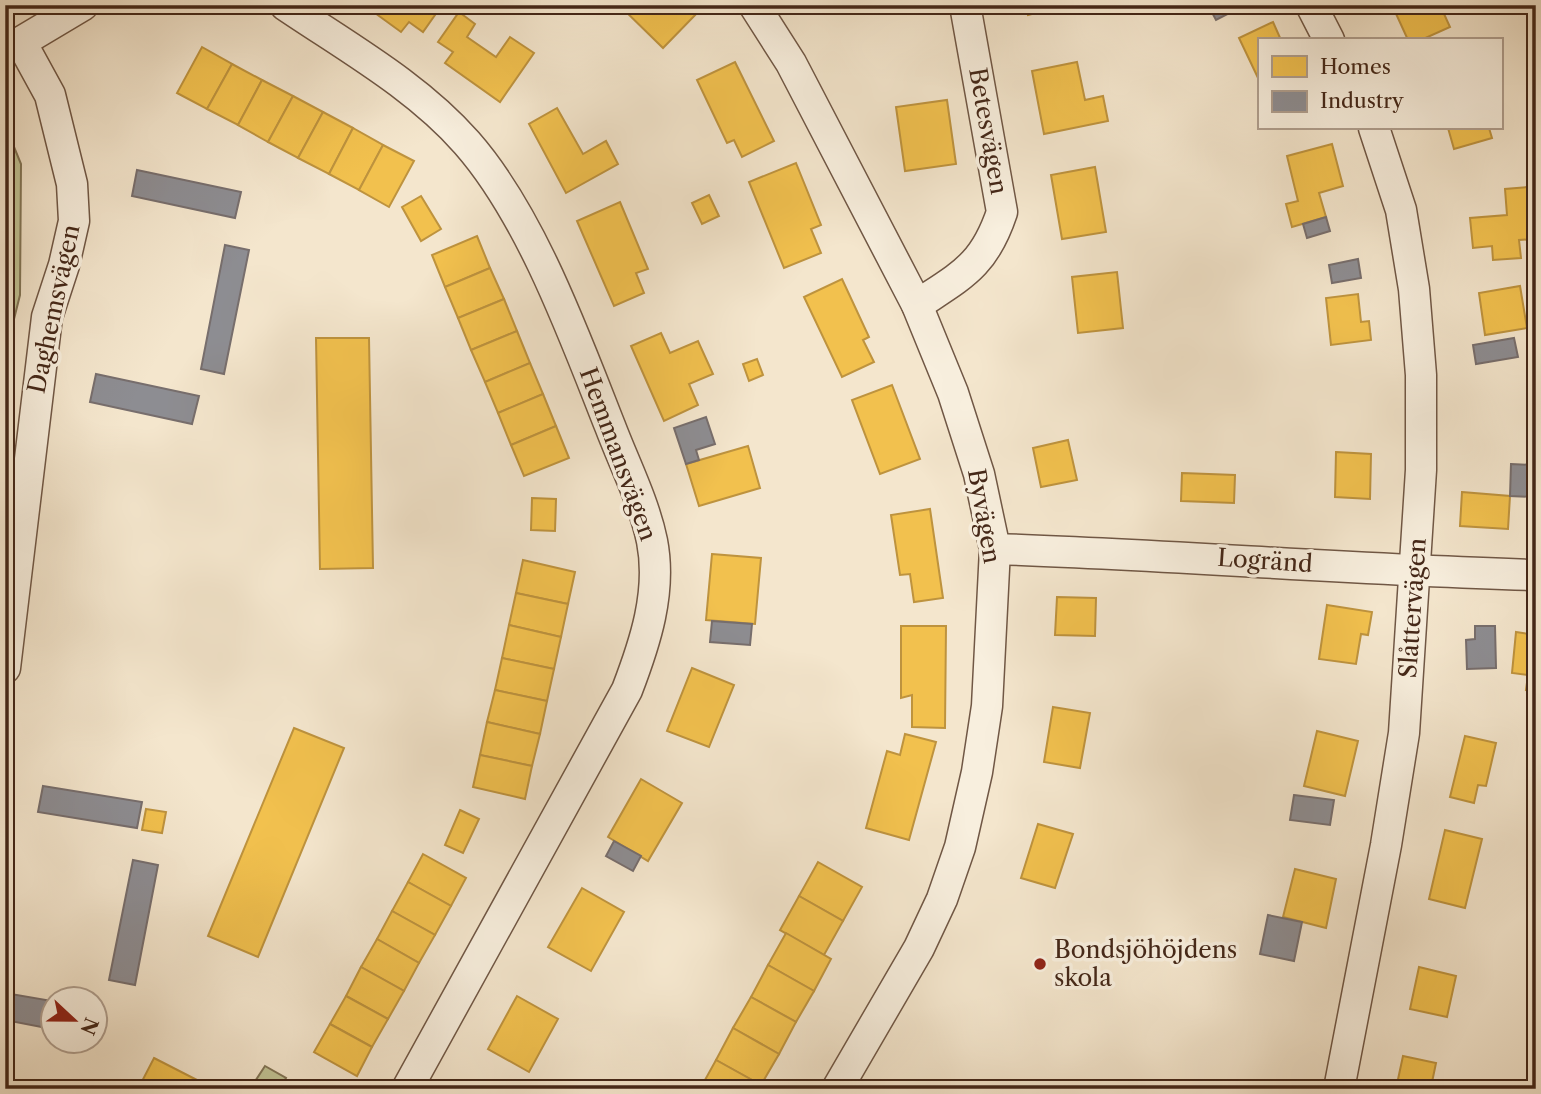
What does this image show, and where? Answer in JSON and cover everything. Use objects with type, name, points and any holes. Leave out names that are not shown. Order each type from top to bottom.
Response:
[{"type":"street","points":[[13,45],[83,5]]},
{"type":"street","name":"Hemmansvägen","points":[[285,5],[424,103],[467,142],[505,194],[566,314],[652,541],[654,594],[645,643],[627,690],[407,1089]]},
{"type":"street","name":"Byvägen","points":[[754,5],[791,63],[917,305],[979,474],[995,549],[987,706],[977,772],[960,847],[942,899],[919,948],[837,1089]]},
{"type":"street","name":"Betesvägen","points":[[917,305],[975,265],[992,242],[1002,212],[965,5]]},
{"type":"street","points":[[1311,5],[1328,38]]},
{"type":"street","name":"Daghemsvägen","points":[[5,668],[47,317],[64,265],[74,221],[72,184],[50,95],[13,45]]},
{"type":"street","name":"Slåttervägen","points":[[1339,1089],[1398,771],[1417,572],[1421,375],[1414,289],[1401,210],[1375,130]]},
{"type":"street","name":"Logränd","points":[[995,549],[1212,557],[1417,572],[1536,575]]},
{"type":"green space","points":[[5,125],[21,164],[20,295],[5,355]]},
{"type":"green space","points":[[265,1066],[286,1078],[280,1089],[250,1089]]},
{"type":"building: Homes","points":[[364,5],[442,5],[423,32],[409,22],[401,32]]},
{"type":"building: Homes","points":[[699,5],[702,8],[663,48],[620,6]]},
{"type":"building: Homes","points":[[1026,5],[1067,5],[1028,15]]},
{"type":"building: Homes","points":[[1392,5],[1440,5],[1450,27],[1425,38],[1407,38]]},
{"type":"building: Homes","points":[[459,12],[475,24],[467,37],[496,57],[510,37],[534,53],[500,102],[445,63],[453,52],[438,42]]},
{"type":"building: Homes","points":[[1273,22],[1280,38],[1258,38],[1258,78],[1239,38]]},
{"type":"building: Homes","points":[[202,47],[232,64],[207,109],[177,93]]},
{"type":"building: Homes","points":[[735,62],[774,141],[742,157],[734,140],[727,143],[697,80]]},
{"type":"building: Homes","points":[[1077,62],[1085,100],[1103,96],[1108,121],[1044,134],[1032,71]]},
{"type":"building: Homes","points":[[232,64],[262,80],[238,125],[207,109]]},
{"type":"building: Homes","points":[[262,80],[293,96],[268,142],[238,125]]},
{"type":"building: Homes","points":[[293,96],[323,112],[298,158],[268,142]]},
{"type":"building: Homes","points":[[947,100],[956,164],[905,171],[896,107]]},
{"type":"building: Homes","points":[[557,108],[583,154],[606,141],[618,164],[566,193],[529,124]]},
{"type":"building: Homes","points":[[323,112],[353,128],[329,174],[298,158]]},
{"type":"building: Homes","points":[[353,128],[383,145],[359,190],[329,174]]},
{"type":"building: Homes","points":[[1449,130],[1490,130],[1492,138],[1454,149]]},
{"type":"building: Homes","points":[[1332,144],[1343,186],[1319,193],[1326,217],[1292,227],[1286,204],[1298,201],[1287,156]]},
{"type":"building: Homes","points":[[383,145],[414,161],[389,207],[359,190]]},
{"type":"building: Homes","points":[[796,163],[821,225],[811,229],[821,253],[784,268],[749,182]]},
{"type":"building: Homes","points":[[1095,167],[1106,232],[1062,239],[1051,175]]},
{"type":"building: Homes","points":[[1528,187],[1530,209],[1536,208],[1536,239],[1519,240],[1521,258],[1493,260],[1492,246],[1473,248],[1470,218],[1507,215],[1505,189]]},
{"type":"building: Homes","points":[[709,195],[719,216],[702,224],[692,203]]},
{"type":"building: Homes","points":[[421,196],[441,229],[421,241],[402,207]]},
{"type":"building: Homes","points":[[620,202],[648,269],[636,273],[644,293],[614,306],[577,221]]},
{"type":"building: Homes","points":[[477,236],[490,268],[445,287],[432,255]]},
{"type":"building: Homes","points":[[490,268],[504,299],[458,318],[445,287]]},
{"type":"building: Homes","points":[[1117,272],[1123,328],[1078,333],[1072,277]]},
{"type":"building: Homes","points":[[842,279],[869,337],[863,340],[874,362],[842,377],[804,297]]},
{"type":"building: Homes","points":[[1520,286],[1527,328],[1485,335],[1479,293]]},
{"type":"building: Homes","points":[[1358,294],[1361,322],[1369,321],[1371,340],[1331,345],[1326,298]]},
{"type":"building: Homes","points":[[504,299],[517,331],[471,350],[458,318]]},
{"type":"building: Homes","points":[[517,331],[530,363],[485,382],[471,350]]},
{"type":"building: Homes","points":[[661,333],[670,353],[698,341],[713,374],[689,384],[698,405],[664,421],[631,346]]},
{"type":"building: Homes","points":[[316,338],[369,338],[373,568],[320,569]]},
{"type":"building: Homes","points":[[757,359],[763,375],[749,381],[743,364]]},
{"type":"building: Homes","points":[[530,363],[543,394],[498,413],[485,382]]},
{"type":"building: Homes","points":[[892,385],[920,459],[880,474],[852,400]]},
{"type":"building: Homes","points":[[543,394],[556,426],[511,445],[498,413]]},
{"type":"building: Homes","points":[[556,426],[569,458],[524,476],[511,445]]},
{"type":"building: Homes","points":[[1068,440],[1077,480],[1041,487],[1033,448]]},
{"type":"building: Homes","points":[[748,446],[760,488],[699,506],[686,464]]},
{"type":"building: Homes","points":[[1336,452],[1371,454],[1370,499],[1335,497]]},
{"type":"building: Homes","points":[[1182,473],[1235,475],[1234,503],[1181,501]]},
{"type":"building: Homes","points":[[1462,492],[1510,496],[1508,529],[1460,526]]},
{"type":"building: Homes","points":[[532,498],[556,499],[555,531],[531,530]]},
{"type":"building: Homes","points":[[930,509],[943,598],[914,602],[910,574],[900,575],[891,515]]},
{"type":"building: Homes","points":[[712,554],[761,558],[755,624],[706,620]]},
{"type":"building: Homes","points":[[523,560],[575,572],[568,604],[516,593]]},
{"type":"building: Homes","points":[[516,593],[568,604],[561,637],[509,625]]},
{"type":"building: Homes","points":[[1057,597],[1096,598],[1095,636],[1055,635]]},
{"type":"building: Homes","points":[[1327,605],[1372,612],[1368,635],[1361,634],[1356,664],[1319,659]]},
{"type":"building: Homes","points":[[509,625],[561,637],[554,669],[502,658]]},
{"type":"building: Homes","points":[[901,626],[946,626],[945,728],[912,727],[912,695],[901,698]]},
{"type":"building: Homes","points":[[1516,632],[1536,635],[1536,691],[1526,690],[1528,675],[1512,673]]},
{"type":"building: Homes","points":[[502,658],[554,669],[547,701],[495,690]]},
{"type":"building: Homes","points":[[692,668],[734,685],[709,747],[667,731]]},
{"type":"building: Homes","points":[[495,690],[547,701],[540,734],[487,722]]},
{"type":"building: Homes","points":[[1053,707],[1090,713],[1080,768],[1044,762]]},
{"type":"building: Homes","points":[[487,722],[540,734],[532,766],[480,755]]},
{"type":"building: Homes","points":[[294,728],[344,748],[258,957],[208,936]]},
{"type":"building: Homes","points":[[1317,731],[1358,741],[1345,796],[1304,786]]},
{"type":"building: Homes","points":[[905,734],[936,742],[909,840],[866,828],[887,751],[900,755]]},
{"type":"building: Homes","points":[[1465,736],[1496,743],[1486,786],[1478,785],[1474,803],[1450,797]]},
{"type":"building: Homes","points":[[480,755],[532,766],[525,799],[473,787]]},
{"type":"building: Homes","points":[[641,779],[682,803],[648,861],[608,837]]},
{"type":"building: Homes","points":[[146,809],[166,812],[162,833],[142,830]]},
{"type":"building: Homes","points":[[460,810],[479,819],[463,853],[445,845]]},
{"type":"building: Homes","points":[[1038,824],[1073,834],[1055,888],[1021,878]]},
{"type":"building: Homes","points":[[1445,830],[1482,839],[1465,908],[1429,899]]},
{"type":"building: Homes","points":[[423,854],[466,878],[451,906],[408,882]]},
{"type":"building: Homes","points":[[818,862],[862,887],[843,921],[799,896]]},
{"type":"building: Homes","points":[[1295,869],[1336,879],[1326,928],[1283,917]]},
{"type":"building: Homes","points":[[408,882],[451,906],[435,935],[392,911]]},
{"type":"building: Homes","points":[[582,888],[624,912],[591,971],[548,947]]},
{"type":"building: Homes","points":[[799,896],[843,921],[824,955],[780,930]]},
{"type":"building: Homes","points":[[392,911],[435,935],[419,963],[377,939]]},
{"type":"building: Homes","points":[[786,933],[831,959],[814,991],[768,965]]},
{"type":"building: Homes","points":[[377,939],[419,963],[404,991],[361,967]]},
{"type":"building: Homes","points":[[768,965],[814,991],[796,1022],[751,997]]},
{"type":"building: Homes","points":[[361,967],[404,991],[388,1019],[346,996]]},
{"type":"building: Homes","points":[[1419,967],[1456,976],[1447,1017],[1410,1009]]},
{"type":"building: Homes","points":[[346,996],[388,1019],[372,1047],[330,1024]]},
{"type":"building: Homes","points":[[517,996],[558,1019],[529,1072],[488,1049]]},
{"type":"building: Homes","points":[[751,997],[796,1022],[779,1054],[733,1028]]},
{"type":"building: Homes","points":[[330,1024],[372,1047],[357,1076],[314,1052]]},
{"type":"building: Homes","points":[[733,1028],[779,1054],[761,1085],[716,1060]]},
{"type":"building: Homes","points":[[1403,1056],[1436,1063],[1431,1087],[1434,1089],[1392,1089],[1393,1083],[1397,1084]]},
{"type":"building: Homes","points":[[154,1058],[197,1080],[192,1089],[138,1089]]},
{"type":"building: Homes","points":[[716,1060],[761,1085],[759,1089],[700,1089]]},
{"type":"building: Industry","points":[[1208,5],[1245,5],[1216,20]]},
{"type":"building: Industry","points":[[137,170],[241,192],[235,218],[132,196]]},
{"type":"building: Industry","points":[[1326,217],[1330,231],[1307,238],[1303,224]]},
{"type":"building: Industry","points":[[225,245],[249,250],[224,374],[201,369]]},
{"type":"building: Industry","points":[[1358,259],[1361,278],[1332,283],[1329,265]]},
{"type":"building: Industry","points":[[1514,338],[1518,357],[1476,364],[1473,345]]},
{"type":"building: Industry","points":[[96,374],[199,396],[192,424],[90,402]]},
{"type":"building: Industry","points":[[706,417],[715,444],[696,450],[699,460],[686,464],[674,428]]},
{"type":"building: Industry","points":[[1511,464],[1534,465],[1533,497],[1510,496]]},
{"type":"building: Industry","points":[[712,621],[752,624],[750,645],[710,642]]},
{"type":"building: Industry","points":[[1475,626],[1495,626],[1496,668],[1467,669],[1466,640],[1475,639]]},
{"type":"building: Industry","points":[[43,786],[142,802],[137,828],[38,812]]},
{"type":"building: Industry","points":[[1294,795],[1334,800],[1330,825],[1290,820]]},
{"type":"building: Industry","points":[[614,841],[641,856],[633,871],[606,856]]},
{"type":"building: Industry","points":[[133,860],[158,865],[135,985],[109,980]]},
{"type":"building: Industry","points":[[1268,915],[1302,922],[1294,961],[1260,954]]},
{"type":"building: Industry","points":[[5,993],[38,999],[38,1026],[5,1020]]},
{"type":"place","name":"Bondsjöhöjdens skola","points":[[1040,964]]}]
